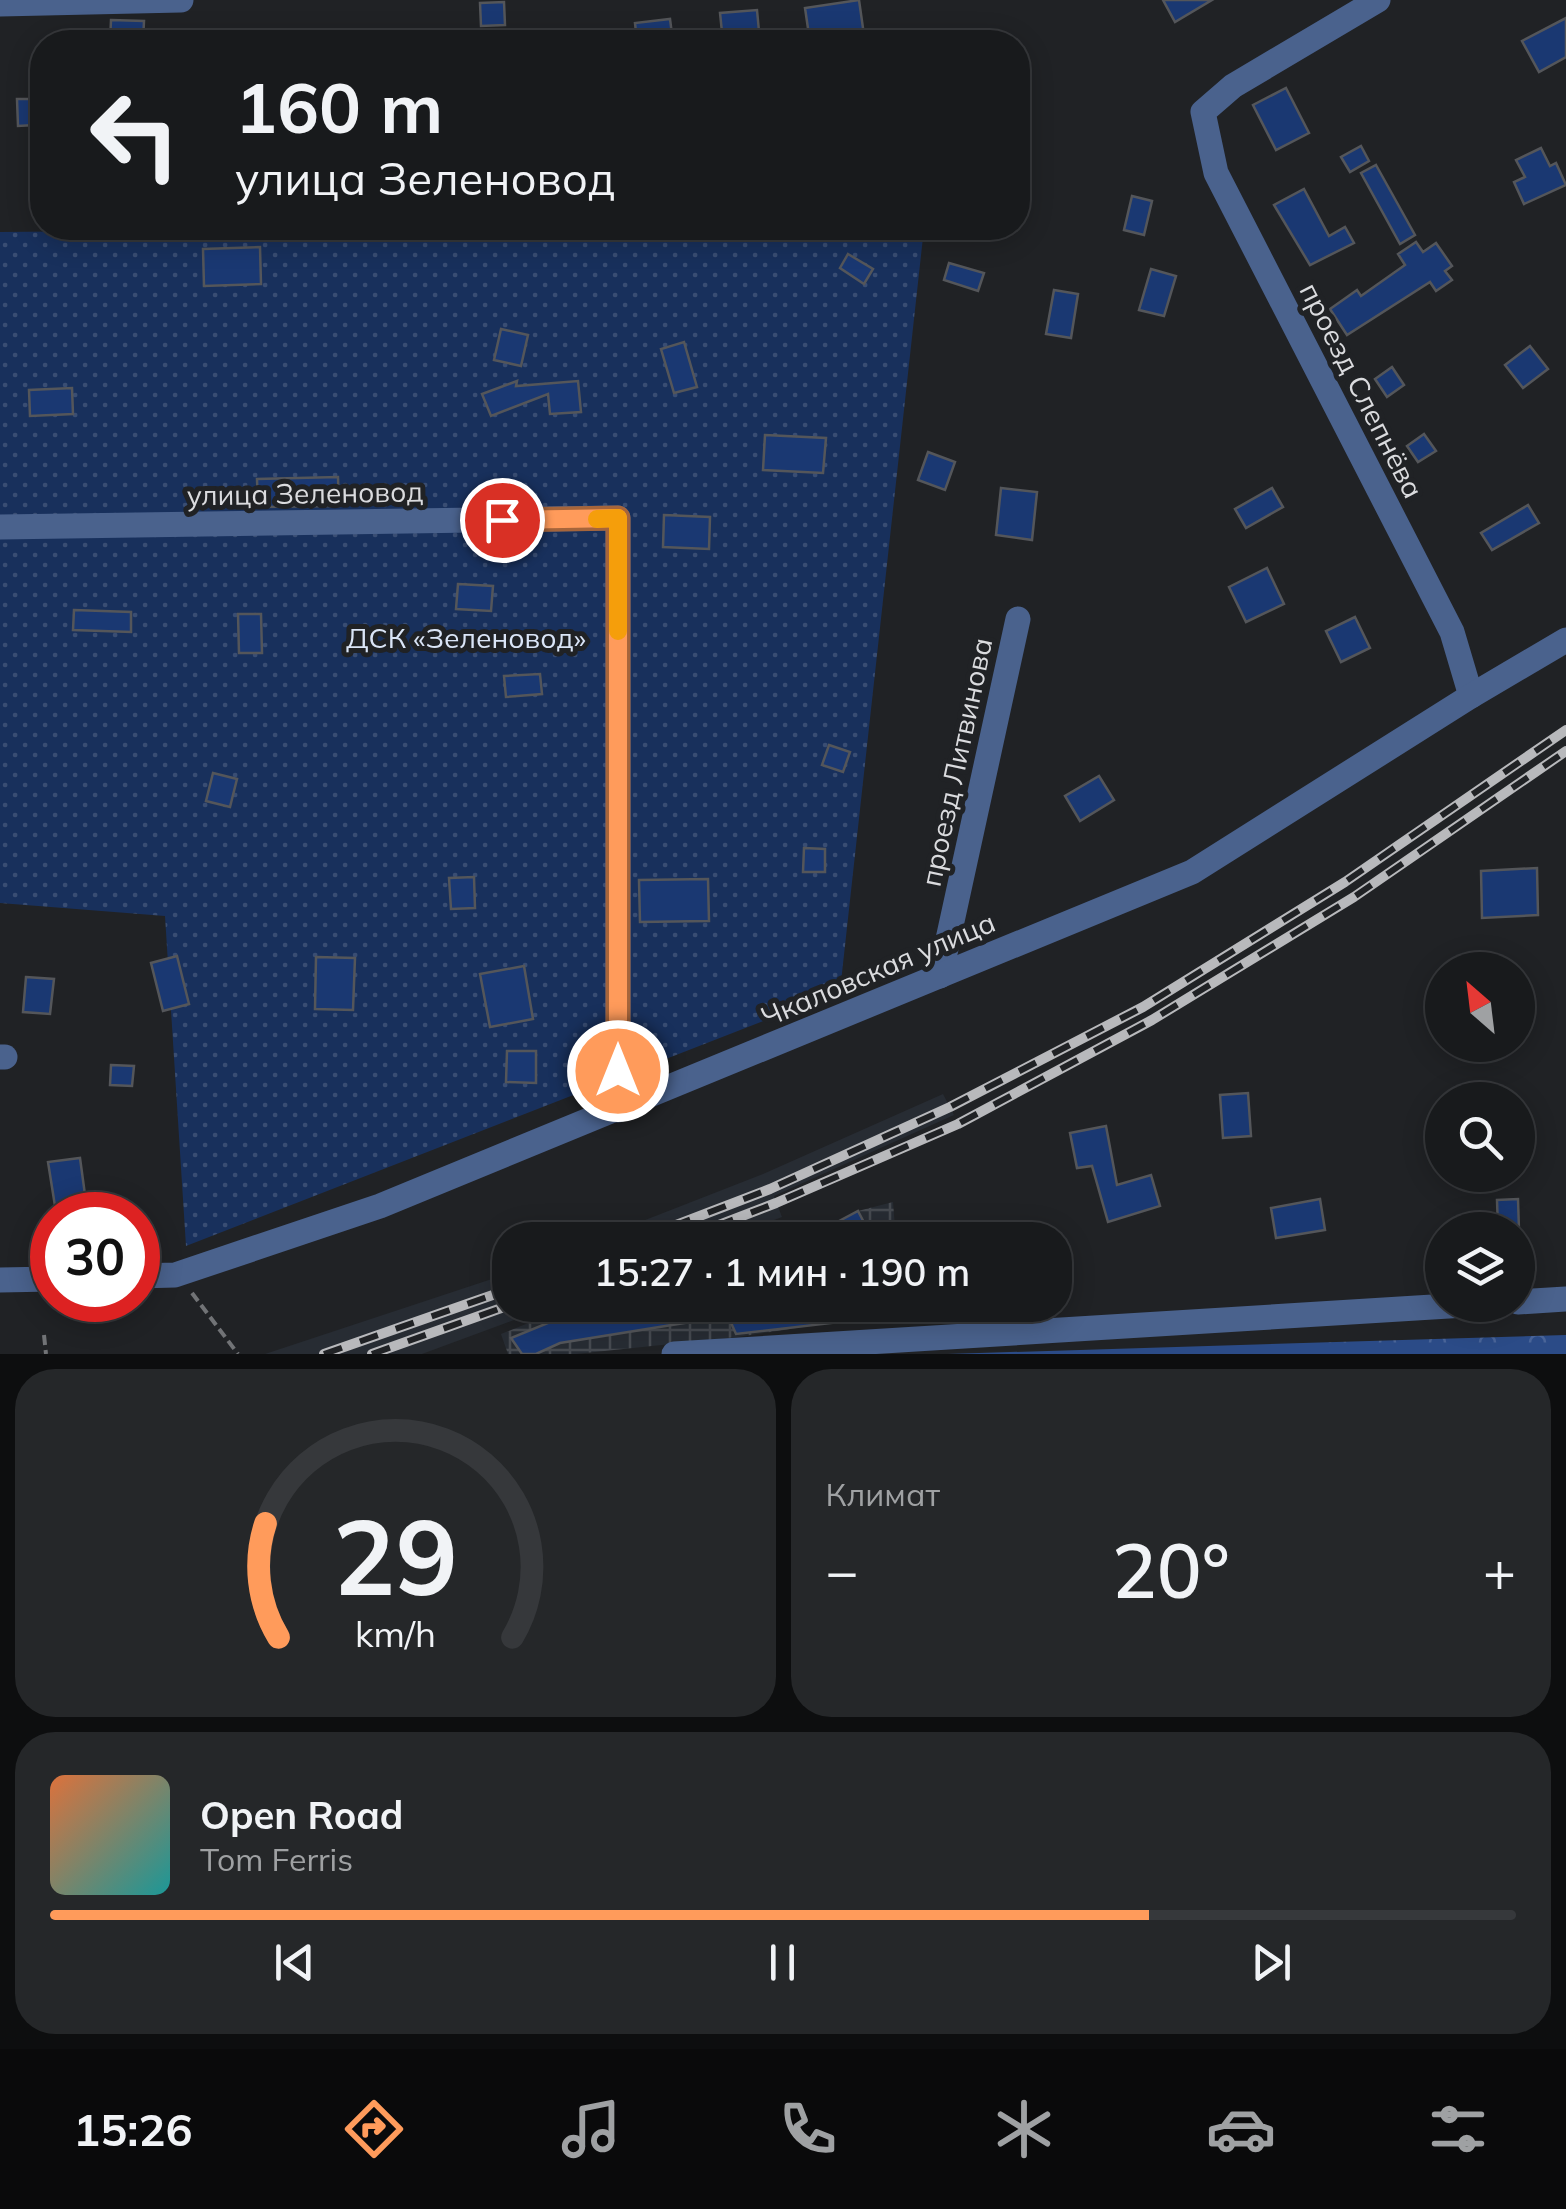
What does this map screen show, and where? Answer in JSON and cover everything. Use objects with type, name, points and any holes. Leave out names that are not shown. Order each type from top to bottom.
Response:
[{"type":"street","points":[[0,4],[182,0]]},
{"type":"street","name":"проезд Слепнёва","points":[[1378,0],[1233,86],[1202,112],[1216,173],[1452,632],[1471,696]]},
{"type":"street","name":"улица Зеленовод","points":[[0,527],[618,518],[618,1110]]},
{"type":"street","name":"проезд Литвинова","points":[[940,976],[1018,619]]},
{"type":"street","name":"Чкаловская улица","points":[[160,1275],[175,1274],[380,1206],[1192,872],[1566,640]]},
{"type":"street","points":[[0,1280],[30,1279]]},
{"type":"street","points":[[1535,1301],[1566,1299]]},
{"type":"street","points":[[674,1354],[1425,1307]]},
{"type":"path","points":[[175,1274],[238,1354]]},
{"type":"path","points":[[44,1335],[46,1354]]},
{"type":"shaded area","points":[[943,1094],[954,1115],[774,1196],[782,1217],[769,1222],[640,1222],[763,1174]]},
{"type":"shaded area","points":[[893,1202],[895,1222],[837,1222],[858,1211]]},
{"type":"shaded area","points":[[492,1279],[492,1322],[509,1322],[422,1354],[265,1354]]},
{"type":"shaded area","points":[[531,1322],[837,1322],[576,1354],[508,1354],[501,1334]]},
{"type":"green space","name":"ДСК «Зеленовод»","points":[[0,232],[30,232],[30,240],[923,240],[840,991],[186,1246],[165,916],[0,903]]},
{"type":"green space","points":[[1566,1335],[1566,1354],[948,1354]]},
{"type":"building","points":[[859,0],[863,30],[808,30],[805,8]]},
{"type":"building","points":[[1163,0],[1212,0],[1175,22]]},
{"type":"building","points":[[504,2],[505,25],[481,26],[480,3]]},
{"type":"building","points":[[757,10],[759,30],[722,30],[720,13]]},
{"type":"building","points":[[1566,18],[1566,57],[1539,72],[1522,41]]},
{"type":"building","points":[[670,19],[671,30],[636,30],[635,23]]},
{"type":"building","points":[[111,20],[144,21],[144,30],[111,30]]},
{"type":"building","points":[[1286,88],[1309,133],[1276,150],[1253,105]]},
{"type":"building","points":[[17,99],[30,99],[30,125],[18,126]]},
{"type":"building","points":[[1361,146],[1369,161],[1350,172],[1341,157]]},
{"type":"building","points":[[1541,148],[1550,166],[1556,163],[1566,185],[1524,204],[1514,182],[1525,177],[1516,160]]},
{"type":"building","points":[[1376,165],[1415,235],[1400,244],[1361,173]]},
{"type":"building","points":[[1304,189],[1329,236],[1345,227],[1354,243],[1310,265],[1274,205]]},
{"type":"building","points":[[1132,196],[1152,201],[1144,235],[1124,230]]},
{"type":"building","points":[[1416,242],[1423,252],[1436,243],[1452,266],[1445,271],[1452,280],[1436,291],[1430,282],[1347,335],[1330,309],[1357,290],[1361,296],[1405,265],[1398,254]]},
{"type":"building","points":[[260,247],[261,284],[204,286],[203,249]]},
{"type":"building","points":[[848,254],[873,269],[864,284],[840,268]]},
{"type":"building","points":[[949,263],[984,273],[978,291],[944,280]]},
{"type":"building","points":[[1151,269],[1176,276],[1164,316],[1139,310]]},
{"type":"building","points":[[1054,290],[1078,294],[1071,338],[1046,334]]},
{"type":"building","points":[[501,329],[528,335],[521,366],[494,360]]},
{"type":"building","points":[[684,342],[697,387],[674,393],[661,349]]},
{"type":"building","points":[[1530,346],[1548,369],[1523,388],[1505,365]]},
{"type":"building","points":[[1392,367],[1404,385],[1387,397],[1375,379]]},
{"type":"building","points":[[517,381],[516,386],[578,381],[581,412],[550,414],[548,394],[491,416],[482,394]]},
{"type":"building","points":[[72,388],[73,414],[30,416],[29,390]]},
{"type":"building","points":[[1424,434],[1436,451],[1418,462],[1407,446]]},
{"type":"building","points":[[765,435],[826,438],[823,473],[763,470]]},
{"type":"building","points":[[928,452],[955,462],[945,490],[918,480]]},
{"type":"building","points":[[338,477],[339,506],[258,507],[257,479]]},
{"type":"building","points":[[1001,488],[1037,492],[1032,540],[996,535]]},
{"type":"building","points":[[1272,488],[1283,507],[1246,528],[1235,509]]},
{"type":"building","points":[[1528,505],[1539,523],[1492,550],[1481,533]]},
{"type":"building","points":[[664,515],[710,517],[709,549],[663,547]]},
{"type":"building","points":[[1267,568],[1284,604],[1246,622],[1229,587]]},
{"type":"building","points":[[458,584],[493,586],[491,611],[456,609]]},
{"type":"building","points":[[74,610],[131,612],[131,632],[73,630]]},
{"type":"building","points":[[238,614],[261,614],[262,653],[239,653]]},
{"type":"building","points":[[1355,617],[1370,648],[1341,662],[1326,631]]},
{"type":"building","points":[[540,674],[542,694],[506,697],[504,676]]},
{"type":"building","points":[[829,745],[850,752],[843,772],[822,765]]},
{"type":"building","points":[[213,773],[237,779],[230,807],[206,801]]},
{"type":"building","points":[[1099,776],[1114,800],[1080,821],[1065,796]]},
{"type":"building","points":[[804,848],[825,849],[825,872],[803,872]]},
{"type":"building","points":[[1537,868],[1538,915],[1482,918],[1481,871]]},
{"type":"building","points":[[474,877],[475,908],[451,909],[449,878]]},
{"type":"building","points":[[708,879],[709,921],[640,922],[639,880]]},
{"type":"building","points":[[177,956],[189,1004],[163,1011],[151,963]]},
{"type":"building","points":[[316,957],[355,958],[353,1010],[315,1009]]},
{"type":"building","points":[[524,966],[533,1019],[490,1027],[480,974]]},
{"type":"building","points":[[26,977],[54,979],[50,1014],[23,1012]]},
{"type":"building","points":[[507,1051],[536,1051],[536,1083],[506,1082]]},
{"type":"building","points":[[111,1065],[134,1066],[132,1086],[110,1085]]},
{"type":"building","points":[[1248,1093],[1251,1136],[1223,1138],[1220,1095]]},
{"type":"building","points":[[1106,1126],[1117,1185],[1151,1175],[1160,1206],[1108,1222],[1092,1166],[1077,1168],[1070,1133]]},
{"type":"building","points":[[80,1158],[85,1192],[53,1192],[48,1162]]},
{"type":"building","points":[[1320,1199],[1325,1230],[1276,1238],[1271,1208]]},
{"type":"building","points":[[1518,1199],[1518,1212],[1497,1212],[1497,1200]]},
{"type":"building","points":[[858,1211],[864,1222],[837,1222]]},
{"type":"building","points":[[550,1322],[691,1322],[560,1343],[536,1354],[522,1354],[511,1338]]},
{"type":"building","points":[[731,1322],[840,1322],[736,1334]]},
{"type":"railway","points":[[684,1222],[770,1189],[950,1107],[1143,1007],[1345,882],[1566,730]]},
{"type":"railway","points":[[727,1222],[958,1124],[1152,1020],[1354,897],[1566,751]]},
{"type":"railway","points":[[324,1354],[492,1295]]},
{"type":"railway","points":[[372,1354],[492,1311]]},
{"type":"slow traffic","points":[[597,519],[618,518],[618,631]]},
{"type":"route","points":[[502,520],[618,518],[618,1071]]}]
